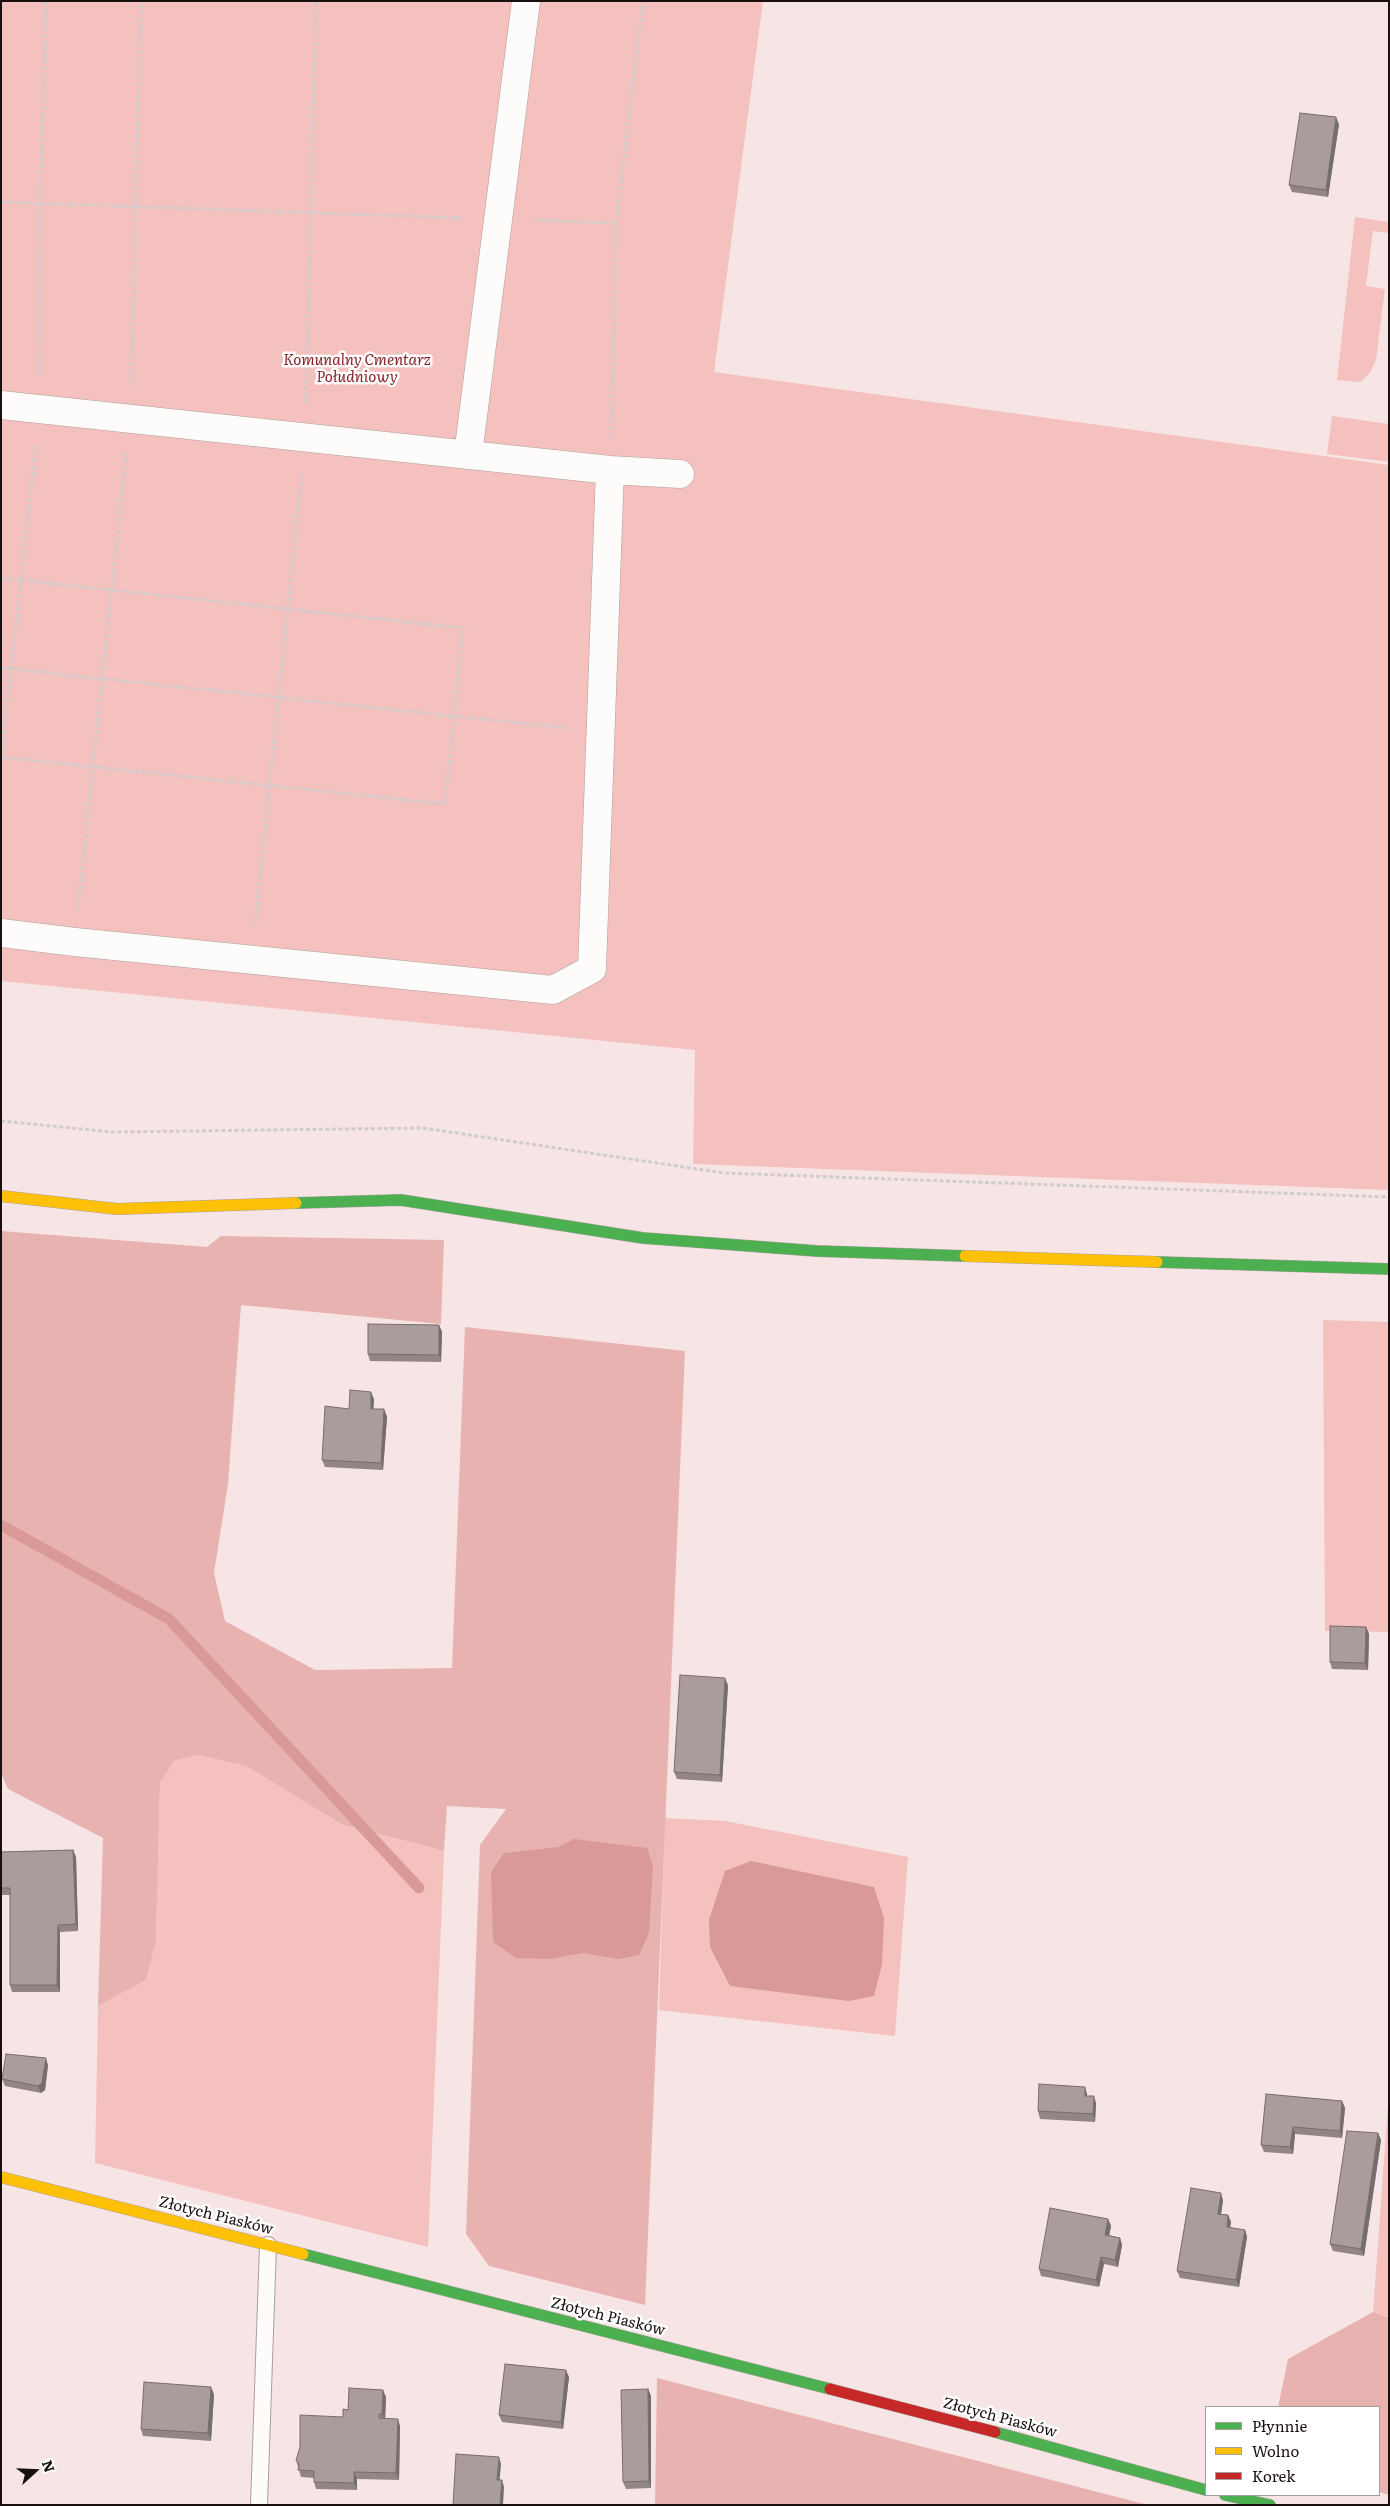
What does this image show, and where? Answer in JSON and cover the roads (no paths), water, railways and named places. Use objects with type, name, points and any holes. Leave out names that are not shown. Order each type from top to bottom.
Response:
[{"type":"street","points":[[468,455],[526,1]]},
{"type":"street","points":[[1,404],[610,470],[680,474]]},
{"type":"street","points":[[1,933],[553,990],[592,969],[610,470]]},
{"type":"street","points":[[1,1196],[117,1209],[401,1200],[644,1238],[807,1250],[1389,1269]]},
{"type":"street","name":"Złotych Piasków","points":[[1,2177],[966,2424],[1205,2490]]},
{"type":"street","points":[[1230,2496],[1270,2505]]},
{"type":"lane","points":[[258,2505],[268,2245]]},
{"type":"waterway","points":[[1,1525],[169,1619],[419,1888]]},
{"type":"park label","name":"Komunalny Cmentarz Południowy","points":[[357,370]]}]
